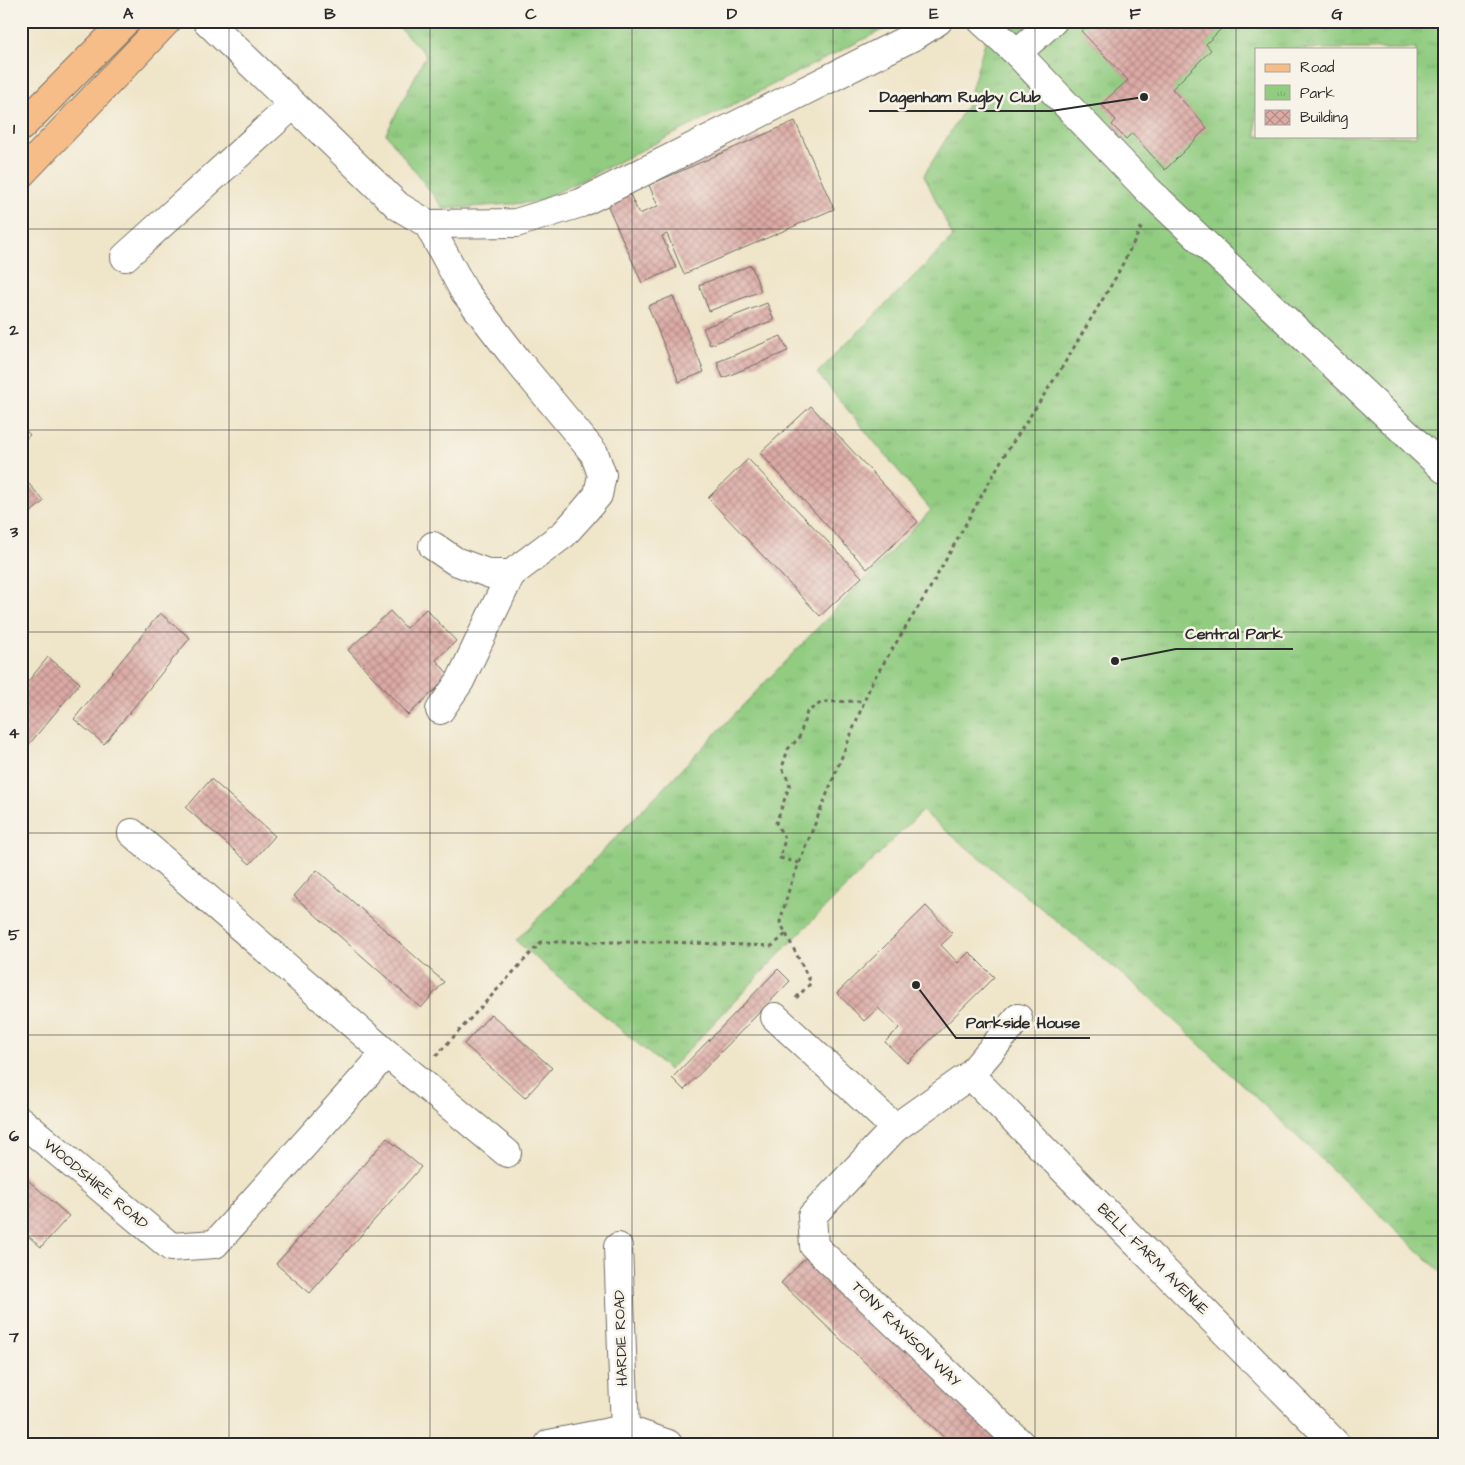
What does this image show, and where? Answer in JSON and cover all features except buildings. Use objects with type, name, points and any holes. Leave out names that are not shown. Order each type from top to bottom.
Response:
[{"type":"main road","points":[[21,128],[126,21]]},
{"type":"main road","points":[[21,174],[167,21]]},
{"type":"street","points":[[208,21],[293,106],[398,206],[428,224],[464,291],[517,360],[594,453],[602,476],[598,495],[564,534],[510,574],[460,682],[440,710]]},
{"type":"street","points":[[428,224],[516,223],[581,203],[916,35],[938,21]]},
{"type":"street","points":[[982,21],[1017,53],[1155,196],[1444,469]]},
{"type":"street","points":[[1017,53],[1053,21]]},
{"type":"street","points":[[125,257],[293,106]]},
{"type":"street","points":[[433,546],[455,561],[490,574],[510,574]]},
{"type":"street","points":[[132,833],[386,1053],[507,1153]]},
{"type":"street","points":[[776,1018],[896,1128],[970,1075],[1018,1018]]},
{"type":"street","name":"WOODSHIRE ROAD","points":[[21,1120],[171,1247],[215,1244],[386,1053]]},
{"type":"street","name":"BELL FARM AVENUE","points":[[970,1075],[1336,1444]]},
{"type":"street","name":"TONY RAWSON WAY","points":[[896,1128],[812,1216],[814,1246],[1021,1444]]},
{"type":"street","name":"HARDIE ROAD","points":[[618,1248],[625,1429]]},
{"type":"street","points":[[549,1444],[625,1429],[668,1444]]},
{"type":"path","points":[[776,1018],[811,983],[780,922],[799,863],[872,682],[930,588],[1002,459],[1061,369],[1116,276],[1148,215],[1155,196]]},
{"type":"path","points":[[799,863],[780,858],[785,839],[776,823],[790,784],[782,768],[788,749],[798,738],[807,712],[822,702],[864,702]]},
{"type":"path","points":[[415,1077],[542,942],[668,942],[772,946],[786,934]]},
{"type":"green space","points":[[393,21],[900,21],[538,202],[444,209],[386,134],[426,55]]},
{"type":"green space","points":[[976,21],[1444,21],[1444,1275],[1145,993],[922,811],[790,943],[669,1070],[516,941],[931,510],[817,373],[953,237],[924,175],[967,105],[989,28]]},
{"type":"place","name":"Dagenham Rugby Club","points":[[1144,97]]},
{"type":"place","name":"Central Park","points":[[1115,661]]},
{"type":"place","name":"Parkside House","points":[[916,985]]}]
